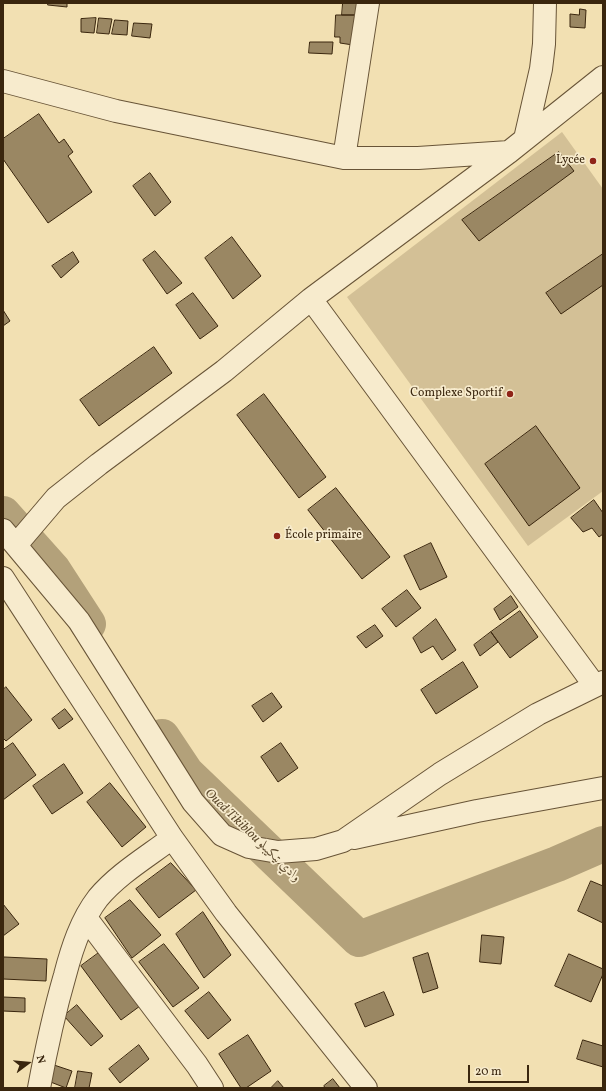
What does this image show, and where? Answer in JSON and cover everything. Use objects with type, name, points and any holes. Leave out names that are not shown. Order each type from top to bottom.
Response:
[{"type":"street","points":[[344,158],[368,3]]},
{"type":"street","points":[[517,145],[540,69],[544,44],[545,3]]},
{"type":"street","points":[[603,77],[517,145],[311,299],[224,371],[56,498],[10,538],[79,621],[193,802],[222,835],[249,847],[278,852],[316,849],[343,841],[476,812],[603,788]]},
{"type":"street","points":[[3,81],[116,111],[344,158],[418,158],[517,145]]},
{"type":"street","points":[[311,299],[599,684],[538,714],[440,774],[343,841]]},
{"type":"street","points":[[3,578],[172,838],[226,913],[366,1088]]},
{"type":"street","points":[[39,1088],[52,1018],[74,944],[86,918],[98,898],[113,883],[172,838]]},
{"type":"street","points":[[86,918],[197,1065],[212,1088]]},
{"type":"shaded area","name":"Complexe Sportif","points":[[562,132],[603,189],[603,491],[528,546],[347,297]]},
{"type":"building","points":[[48,3],[67,3],[67,7],[48,5]]},
{"type":"building","points":[[343,3],[359,3],[358,15],[342,15]]},
{"type":"building","points":[[580,9],[586,10],[585,28],[570,27],[570,14],[579,15]]},
{"type":"building","points":[[336,15],[358,15],[353,45],[340,43],[340,37],[335,37]]},
{"type":"building","points":[[96,18],[94,33],[81,32],[81,19]]},
{"type":"building","points":[[99,18],[112,19],[109,34],[97,33]]},
{"type":"building","points":[[115,20],[128,21],[127,35],[112,34]]},
{"type":"building","points":[[134,23],[152,24],[150,38],[132,36]]},
{"type":"building","points":[[310,42],[333,42],[332,54],[309,53]]},
{"type":"building","points":[[39,114],[59,143],[64,139],[73,152],[68,156],[92,192],[48,223],[3,159],[3,139]]},
{"type":"building","points":[[559,152],[574,171],[479,241],[462,220]]},
{"type":"building","points":[[150,173],[171,202],[155,216],[133,186]]},
{"type":"building","points":[[232,237],[261,276],[233,299],[205,258]]},
{"type":"building","points":[[155,251],[182,283],[167,294],[143,260]]},
{"type":"building","points":[[73,252],[79,262],[61,278],[52,266]]},
{"type":"building","points":[[603,254],[603,285],[561,314],[546,293]]},
{"type":"building","points":[[193,293],[218,326],[200,339],[176,305]]},
{"type":"building","points":[[3,310],[10,321],[3,326]]},
{"type":"building","points":[[154,347],[172,373],[99,426],[80,400]]},
{"type":"building","points":[[264,394],[326,477],[299,498],[237,415]]},
{"type":"building","points":[[536,426],[580,488],[529,526],[485,464]]},
{"type":"building","points":[[336,488],[390,557],[362,579],[308,510]]},
{"type":"building","points":[[594,500],[603,513],[603,534],[599,537],[592,528],[583,532],[571,518]]},
{"type":"building","points":[[431,543],[447,577],[420,590],[404,556]]},
{"type":"building","points":[[407,590],[421,608],[396,627],[382,609]]},
{"type":"building","points":[[511,596],[518,607],[500,620],[494,609]]},
{"type":"building","points":[[520,611],[538,637],[510,658],[491,632]]},
{"type":"building","points":[[436,619],[456,650],[442,660],[433,646],[421,653],[413,638]]},
{"type":"building","points":[[375,625],[383,636],[366,648],[357,637]]},
{"type":"building","points":[[491,632],[498,642],[480,656],[474,645]]},
{"type":"building","points":[[463,662],[478,687],[436,714],[421,690]]},
{"type":"building","points":[[6,687],[32,720],[6,741],[3,738],[3,690]]},
{"type":"building","points":[[272,693],[282,707],[263,722],[252,706]]},
{"type":"building","points":[[65,709],[73,719],[59,729],[52,719]]},
{"type":"building","points":[[13,743],[36,775],[3,800],[3,750]]},
{"type":"building","points":[[281,743],[298,768],[278,782],[261,757]]},
{"type":"building","points":[[64,764],[83,793],[52,814],[33,786]]},
{"type":"building","points":[[110,783],[146,827],[122,847],[87,802]]},
{"type":"building","points":[[171,863],[196,890],[159,918],[136,889]]},
{"type":"building","points":[[591,881],[603,886],[603,923],[578,911]]},
{"type":"building","points":[[130,900],[161,935],[132,958],[105,918]]},
{"type":"building","points":[[3,904],[19,924],[3,936]]},
{"type":"building","points":[[203,912],[231,955],[204,978],[176,934]]},
{"type":"building","points":[[482,935],[504,937],[501,964],[480,962]]},
{"type":"building","points":[[164,944],[199,988],[173,1007],[139,962]]},
{"type":"building","points":[[100,952],[140,1006],[121,1020],[81,966]]},
{"type":"building","points":[[428,953],[438,988],[423,993],[413,958]]},
{"type":"building","points":[[569,954],[603,969],[603,974],[591,1002],[555,986]]},
{"type":"building","points":[[4,957],[47,959],[46,981],[3,979]]},
{"type":"building","points":[[209,992],[231,1020],[208,1039],[185,1011]]},
{"type":"building","points":[[384,992],[394,1015],[365,1027],[355,1004]]},
{"type":"building","points":[[3,997],[25,998],[25,1012],[3,1011]]},
{"type":"building","points":[[77,1005],[103,1036],[91,1046],[64,1016]]},
{"type":"building","points":[[248,1035],[271,1071],[246,1088],[241,1088],[219,1054]]},
{"type":"building","points":[[583,1040],[603,1046],[603,1067],[577,1059]]},
{"type":"building","points":[[139,1045],[149,1059],[120,1083],[109,1069]]},
{"type":"building","points":[[54,1065],[72,1071],[66,1088],[48,1081]]},
{"type":"building","points":[[78,1071],[92,1073],[89,1088],[75,1088]]},
{"type":"building","points":[[333,1079],[340,1088],[325,1088],[324,1086]]},
{"type":"building","points":[[278,1081],[284,1088],[271,1088]]},
{"type":"waterway","name":"Oued Tikiblou وادي تيكيبلو","points":[[3,514],[53,570],[88,624]]},
{"type":"waterway","name":"Oued Tikiblou وادي تيكيبلو","points":[[162,737],[186,773],[359,939],[557,864],[603,844]]},
{"type":"place","name":"Lycée","points":[[593,161]]},
{"type":"place","name":"Complexe Sportif","points":[[510,394]]},
{"type":"place","name":"École primaire","points":[[277,536]]}]
